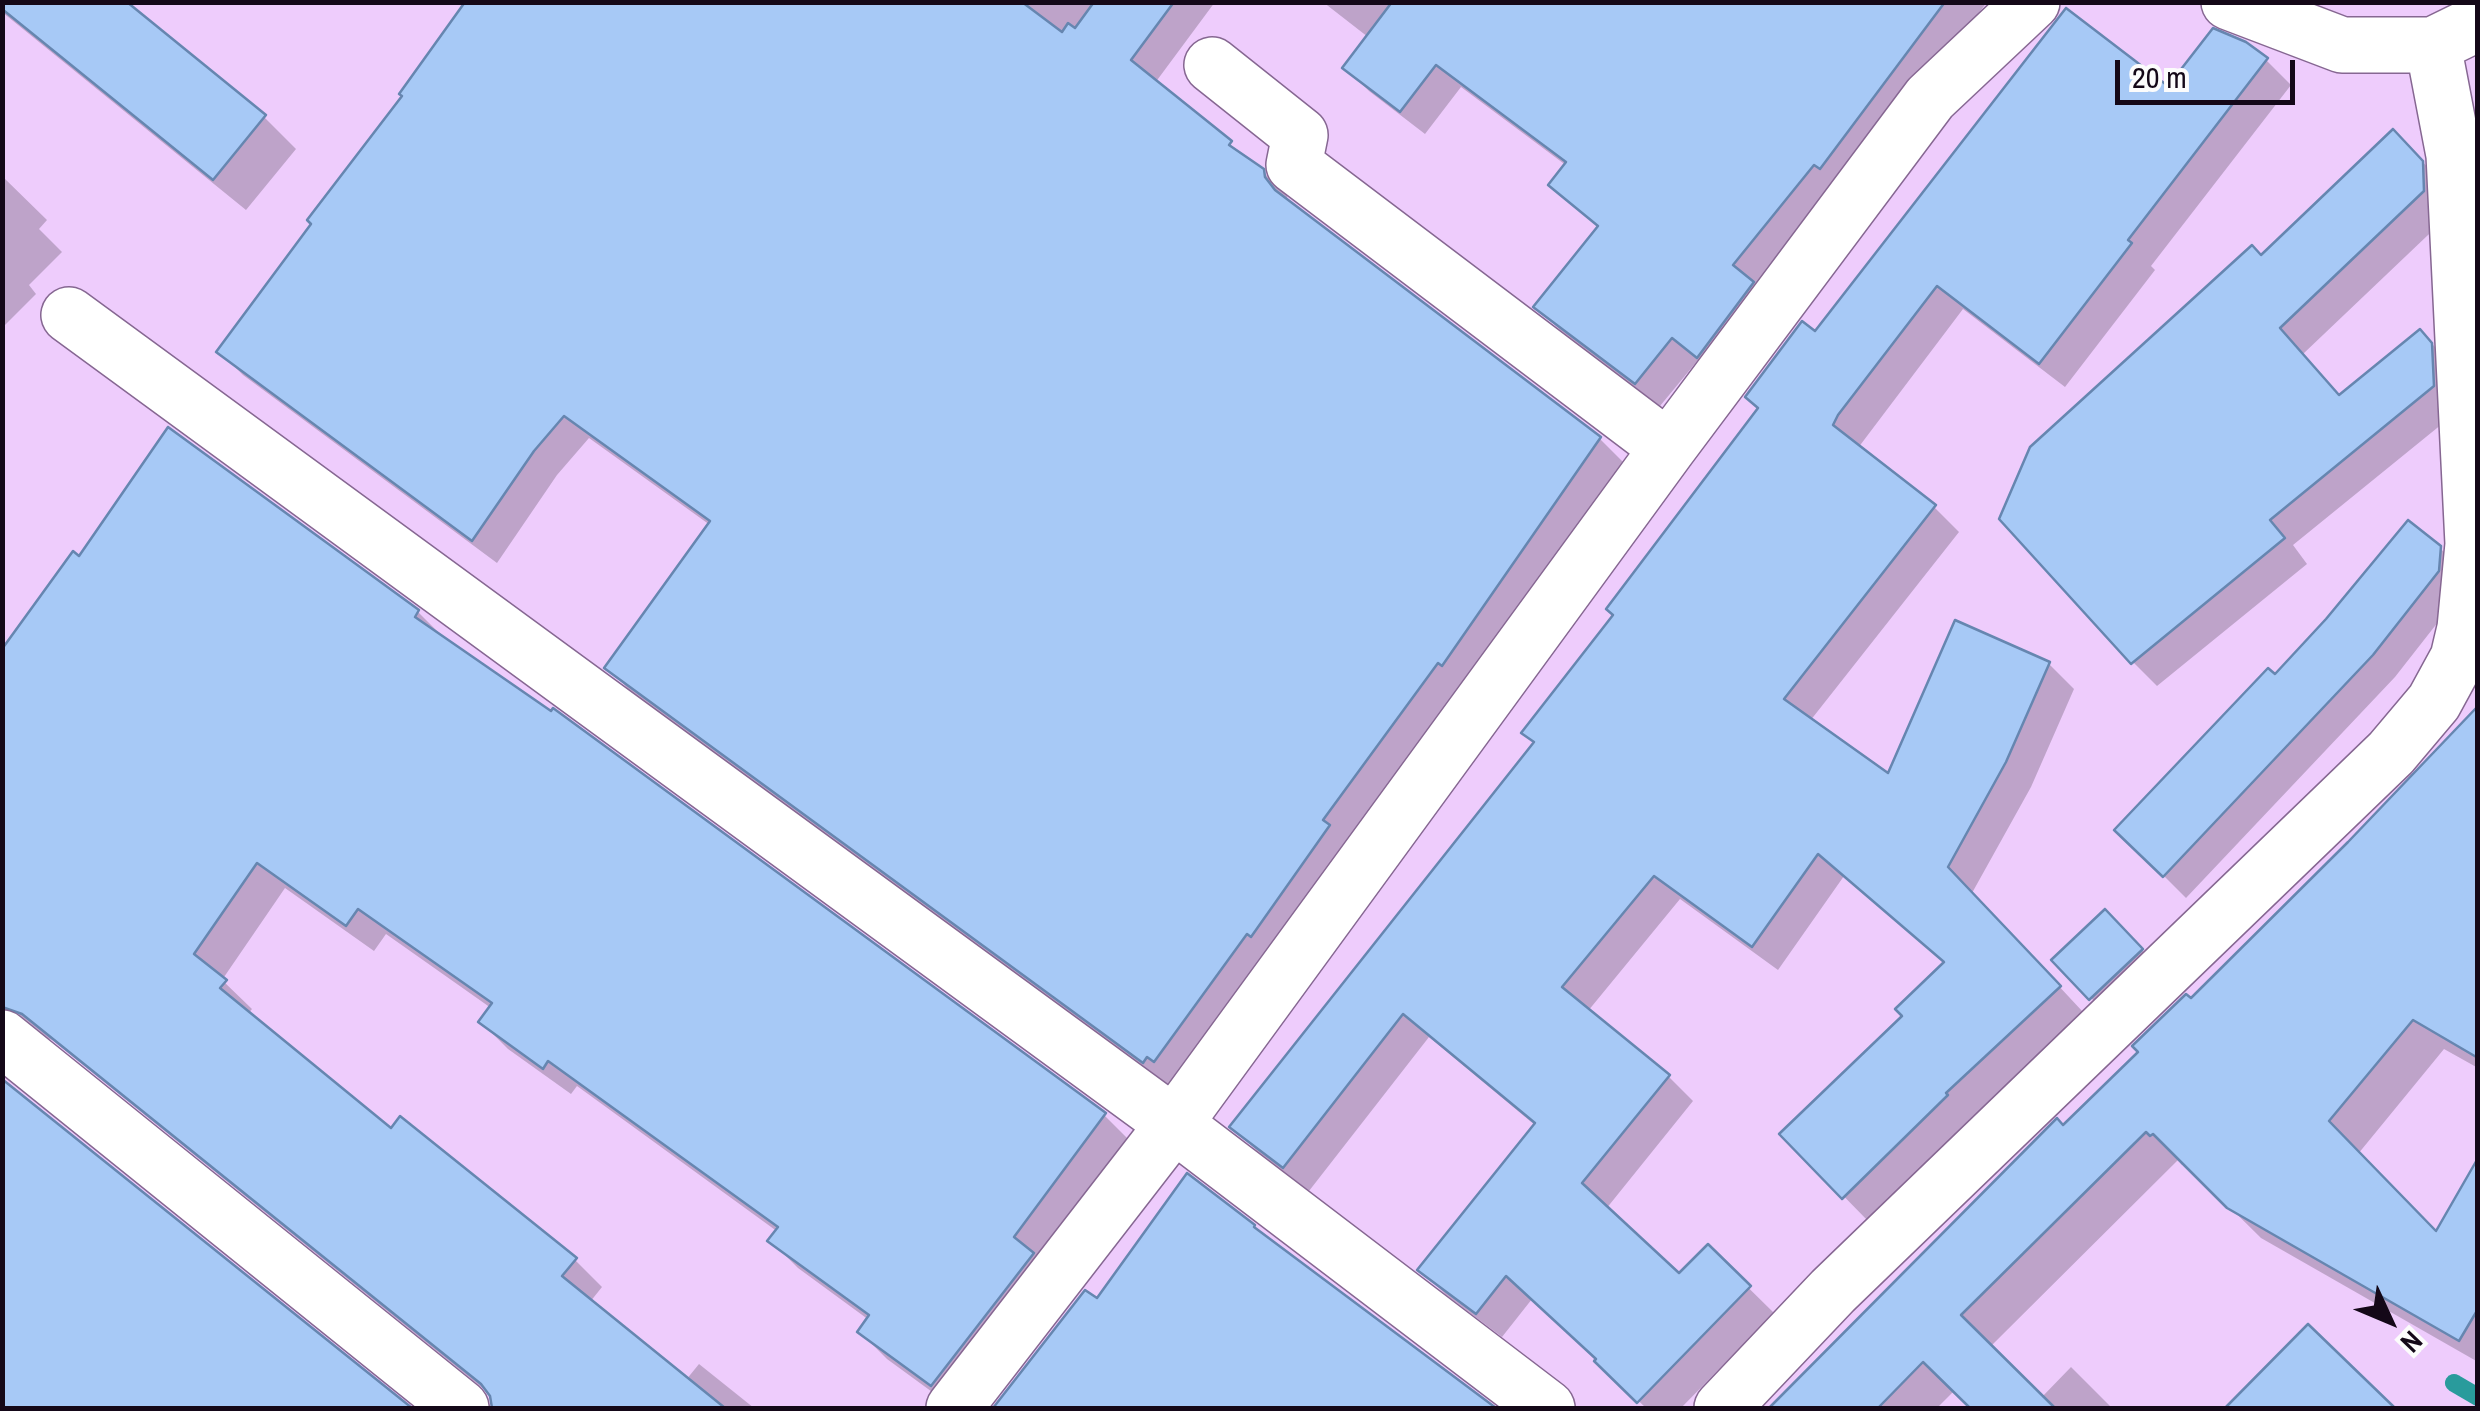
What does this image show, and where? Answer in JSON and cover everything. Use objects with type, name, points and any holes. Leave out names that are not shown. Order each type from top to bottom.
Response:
[{"type":"street","points":[[954,1408],[1174,1124],[1668,448],[1930,98],[2032,2]]},
{"type":"street","points":[[1722,1408],[1833,1290],[2391,753],[2468,665],[2465,628],[2474,544],[2454,155],[2455,34],[2342,46],[2230,2]]},
{"type":"street","points":[[1212,65],[1300,134],[1294,165],[1668,448]]},
{"type":"street","points":[[69,315],[1174,1124],[1547,1408]]},
{"type":"street","points":[[2,1038],[461,1408]]},
{"type":"building","points":[[2,2],[127,2],[266,115],[213,180],[2,9]]},
{"type":"building","points":[[465,2],[1022,2],[1062,32],[1068,23],[1075,28],[1094,2],[1174,2],[1131,60],[1232,141],[1229,145],[1264,169],[1275,190],[1601,437],[1442,666],[1438,663],[1323,820],[1330,825],[1251,937],[1247,934],[1154,1062],[1147,1057],[1143,1063],[604,668],[710,521],[564,416],[534,451],[472,541],[216,352],[311,224],[307,220],[402,96],[399,94]]},
{"type":"building","points":[[1392,2],[1945,2],[1820,169],[1814,165],[1733,265],[1754,282],[1697,358],[1672,338],[1635,384],[1533,307],[1598,226],[1548,185],[1566,162],[1436,65],[1400,112],[1342,68]]},
{"type":"building","points":[[2066,8],[2168,86],[2213,28],[2246,42],[2268,58],[2128,240],[2132,243],[2039,364],[1937,286],[1838,415],[1833,425],[1936,505],[1784,699],[1888,773],[1955,620],[2050,662],[2006,762],[1948,867],[2061,986],[1946,1093],[1842,1199],[1779,1134],[1902,1016],[1895,1009],[1944,962],[1818,854],[1752,947],[1654,876],[1562,987],[1670,1075],[1582,1183],[1679,1273],[1708,1244],[1751,1286],[1637,1403],[1596,1359],[1506,1276],[1476,1314],[1417,1270],[1535,1123],[1403,1014],[1283,1168],[1229,1127],[1534,742],[1521,733],[1613,615],[1606,609],[1758,408],[1745,397],[1802,321],[1815,331]]},
{"type":"building","points":[[2393,129],[2423,161],[2424,191],[2280,328],[2339,395],[2420,329],[2432,343],[2434,386],[2270,520],[2285,538],[2131,664],[1999,519],[2030,447],[2252,245],[2261,255]]},
{"type":"building","points":[[168,427],[419,610],[415,617],[551,711],[553,708],[1106,1113],[1014,1237],[1034,1253],[931,1386],[857,1332],[869,1315],[767,1241],[778,1227],[548,1061],[543,1069],[478,1022],[492,1003],[358,909],[346,926],[257,863],[194,954],[227,980],[220,988],[391,1128],[400,1116],[577,1258],[562,1276],[725,1408],[492,1408],[490,1396],[481,1384],[22,1014],[2,1007],[2,649],[73,551],[79,556]]},
{"type":"building","points":[[2408,520],[2441,546],[2439,571],[2373,655],[2163,877],[2114,830],[2268,668],[2275,674]]},
{"type":"building","points":[[2478,706],[2478,1058],[2413,1020],[2329,1121],[2436,1231],[2478,1158],[2478,1309],[2459,1341],[2227,1208],[2153,1134],[2146,1132],[1961,1315],[2055,1408],[1970,1408],[1923,1362],[1878,1408],[1769,1408],[2057,1118],[2063,1125],[2138,1052],[2132,1046],[2186,994],[2191,998]]},
{"type":"building","points":[[2105,909],[2143,949],[2089,1000],[2051,960]]},
{"type":"building","points":[[2,1079],[412,1408],[2,1408]]},
{"type":"building","points":[[1187,1173],[1496,1408],[993,1408],[1085,1290],[1097,1298]]},
{"type":"building","points":[[2308,1324],[2395,1408],[2225,1408]]},
{"type":"waterway","points":[[2454,1383],[2478,1397]]}]
